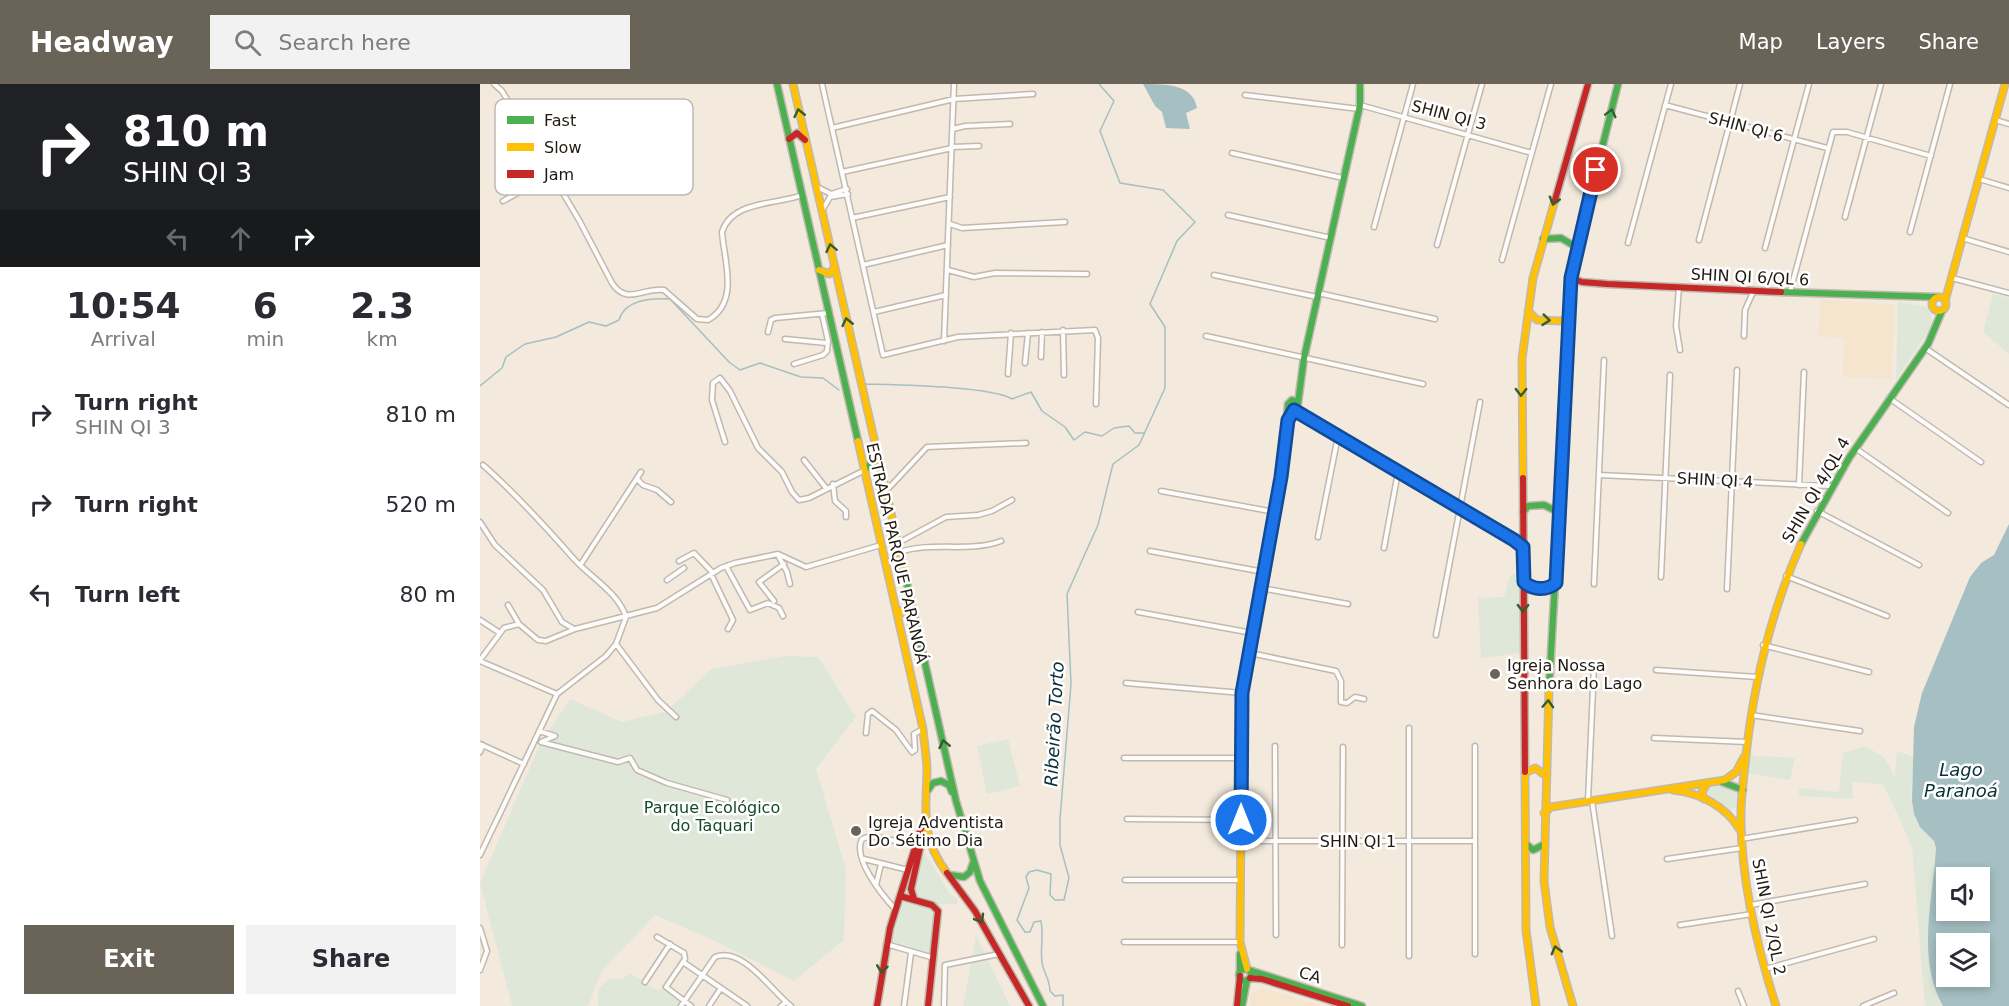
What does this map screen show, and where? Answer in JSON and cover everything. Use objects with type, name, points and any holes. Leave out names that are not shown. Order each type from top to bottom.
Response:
[{"type":"main road","name":"ESTRADA PARQUE PARANOÁ","points":[[777,84],[819,270],[825,314],[848,396],[922,729],[927,769],[924,819],[935,857],[975,911],[1029,1006]]},
{"type":"main road","name":"ESTRADA PARQUE PARANOÁ","points":[[793,84],[956,801],[973,862],[984,889],[1043,1006]]},
{"type":"main road","points":[[1237,1006],[1244,972],[1240,942],[1242,693],[1275,512],[1288,420],[1294,406],[1331,238],[1359,107],[1360,84]]},
{"type":"main road","points":[[1536,1006],[1526,930],[1522,359],[1528,309],[1543,239],[1588,84]]},
{"type":"main road","points":[[1573,1006],[1550,927],[1543,844],[1556,583],[1557,512],[1571,282],[1576,247],[1618,84]]},
{"type":"main road","points":[[1937,310],[1941,298],[1949,288],[2005,84]]},
{"type":"main road","points":[[789,139],[797,133],[806,141]]},
{"type":"main road","points":[[1543,239],[1554,237],[1571,242],[1576,247]]},
{"type":"main road","points":[[819,270],[830,274],[835,267]]},
{"type":"main road","name":"SHIN QI 6/QL 6","points":[[1571,282],[1941,298]]},
{"type":"main road","points":[[1917,298],[1937,310]]},
{"type":"main road","points":[[1937,310],[1941,298]]},
{"type":"main road","points":[[1528,309],[1532,317],[1537,320],[1560,321],[1569,318]]},
{"type":"main road","name":"SHIN QI 4/QL 4","points":[[1742,808],[1745,752],[1763,645],[1786,576],[1830,486],[1935,329],[1937,310]]},
{"type":"main road","points":[[1294,406],[1311,420],[1523,547]]},
{"type":"main road","points":[[865,470],[869,464],[873,463],[880,469]]},
{"type":"main road","points":[[1523,512],[1528,506],[1539,505],[1552,507],[1557,512]]},
{"type":"main road","points":[[1514,540],[1523,538]]},
{"type":"main road","points":[[1524,582],[1531,587],[1544,589],[1556,583]]},
{"type":"main road","points":[[896,609],[903,613],[913,608]]},
{"type":"main road","name":"SHIN QI 4/QL 4","points":[[1717,782],[1733,775],[1745,752]]},
{"type":"main road","points":[[1524,774],[1535,768],[1545,775]]},
{"type":"main road","points":[[925,798],[931,786],[941,781],[949,785],[956,801]]},
{"type":"main road","points":[[1704,799],[1702,792],[1707,783]]},
{"type":"main road","points":[[1544,813],[1551,807],[1707,783],[1728,783],[1743,790]]},
{"type":"main road","points":[[1669,789],[1686,791],[1704,799],[1736,822],[1741,836]]},
{"type":"main road","points":[[1544,802],[1551,807]]},
{"type":"main road","points":[[1725,813],[1733,814],[1742,808]]},
{"type":"main road","name":"SHIN QI 2/QL 2","points":[[1742,808],[1742,848],[1752,914],[1764,969],[1776,1006]]},
{"type":"main road","points":[[914,900],[911,889],[924,819]]},
{"type":"main road","points":[[1526,843],[1533,850],[1543,844]]},
{"type":"main road","points":[[917,849],[926,849],[935,857]]},
{"type":"main road","points":[[877,1006],[886,944],[895,909],[917,849]]},
{"type":"main road","points":[[946,872],[956,877],[964,877],[972,869],[973,862]]},
{"type":"main road","points":[[900,896],[933,905],[938,910],[928,1006]]},
{"type":"main road","points":[[1242,1006],[1243,992],[1249,979],[1244,972]]},
{"type":"main road","name":"CA","points":[[1244,972],[1249,979],[1262,979],[1347,1006]]},
{"type":"main road","name":"CA","points":[[1244,972],[1362,1006]]},
{"type":"street","points":[[494,84],[507,99]]},
{"type":"street","points":[[822,84],[883,355],[967,336],[1095,330],[1098,334],[1096,404]]},
{"type":"street","points":[[944,341],[954,84]]},
{"type":"street","points":[[1374,227],[1413,84]]},
{"type":"street","points":[[1437,245],[1482,84]]},
{"type":"street","points":[[1502,260],[1551,84]]},
{"type":"street","points":[[1628,243],[1671,84]]},
{"type":"street","points":[[1699,240],[1740,84]]},
{"type":"street","points":[[1765,248],[1809,84]]},
{"type":"street","points":[[1845,217],[1881,84]]},
{"type":"street","points":[[1910,232],[1950,84]]},
{"type":"street","points":[[832,128],[954,99],[1033,94]]},
{"type":"street","name":"SHIN QI 3","points":[[1245,95],[1359,107],[1468,134],[1532,153]]},
{"type":"street","name":"SHIN QI 6","points":[[1665,105],[1827,148]]},
{"type":"street","points":[[1995,120],[2009,124]]},
{"type":"street","points":[[953,129],[965,126],[1011,124]]},
{"type":"street","points":[[1790,292],[1827,148],[1835,130],[1931,156]]},
{"type":"street","points":[[842,172],[952,147],[979,146]]},
{"type":"street","points":[[1232,153],[1343,178]]},
{"type":"street","points":[[1979,180],[2009,188]]},
{"type":"street","points":[[817,187],[831,194],[847,189]]},
{"type":"street","points":[[823,209],[830,197],[848,194]]},
{"type":"street","points":[[502,201],[513,195]]},
{"type":"street","points":[[564,195],[608,277],[620,292],[634,296],[664,290],[677,299],[693,316],[704,321],[719,312],[727,295],[722,232],[724,225],[732,216],[747,208],[802,195]]},
{"type":"street","points":[[852,218],[950,197]]},
{"type":"street","points":[[792,199],[804,205]]},
{"type":"street","points":[[1228,215],[1331,238]]},
{"type":"street","points":[[950,224],[962,228],[1065,222]]},
{"type":"street","points":[[1962,238],[2009,252]]},
{"type":"street","points":[[863,265],[948,245]]},
{"type":"street","points":[[948,270],[974,278],[995,273],[1087,274]]},
{"type":"street","points":[[1214,275],[1435,319]]},
{"type":"street","points":[[1952,278],[2009,293]]},
{"type":"street","points":[[1679,287],[1676,326],[1680,350]]},
{"type":"street","points":[[1744,336],[1745,310],[1754,290]]},
{"type":"street","points":[[874,312],[946,294]]},
{"type":"street","points":[[768,332],[772,319],[825,314],[827,351],[823,355],[794,364]]},
{"type":"street","points":[[1063,330],[1064,375]]},
{"type":"street","points":[[1041,357],[1042,332]]},
{"type":"street","points":[[1008,374],[1011,333]]},
{"type":"street","points":[[1025,363],[1028,333]]},
{"type":"street","points":[[1206,336],[1423,384]]},
{"type":"street","points":[[785,339],[821,344],[828,341]]},
{"type":"street","points":[[1924,348],[2009,405]]},
{"type":"street","points":[[1594,584],[1604,360]]},
{"type":"street","points":[[1727,589],[1737,370]]},
{"type":"street","points":[[1798,485],[1804,372]]},
{"type":"street","points":[[1660,578],[1670,375]]},
{"type":"street","points":[[725,442],[712,400],[713,383],[720,378],[730,391],[758,448],[782,472],[797,498],[809,498],[865,470]]},
{"type":"street","points":[[1889,398],[1981,462]]},
{"type":"street","points":[[1436,635],[1480,402]]},
{"type":"street","points":[[1318,537],[1338,436]]},
{"type":"street","points":[[886,491],[927,447],[1026,443]]},
{"type":"street","points":[[1855,448],[1948,513]]},
{"type":"street","points":[[804,460],[826,488]]},
{"type":"street","points":[[480,855],[557,694],[599,663],[616,644],[626,617],[621,604],[582,564],[576,561],[526,504],[483,465]]},
{"type":"street","points":[[582,564],[641,472]]},
{"type":"street","points":[[1384,548],[1398,472]]},
{"type":"street","name":"SHIN QI 4","points":[[1599,475],[1830,486]]},
{"type":"street","points":[[637,479],[643,485],[657,490],[671,502]]},
{"type":"street","points":[[833,484],[835,501],[846,511],[846,517]]},
{"type":"street","points":[[1161,491],[1275,512]]},
{"type":"street","points":[[898,543],[946,517],[978,515],[992,511],[1012,500]]},
{"type":"street","points":[[1816,511],[1919,565]]},
{"type":"street","points":[[480,522],[495,545],[543,590],[562,622],[574,629]]},
{"type":"street","points":[[900,552],[914,547],[933,549],[1001,541]]},
{"type":"street","points":[[508,605],[519,624],[542,641],[574,629],[626,617],[663,605],[726,566],[778,554],[806,567],[882,544]]},
{"type":"street","points":[[1150,551],[1264,572]]},
{"type":"street","points":[[679,561],[694,553],[712,573],[731,609],[733,620],[728,629]]},
{"type":"street","points":[[778,554],[784,564],[790,584]]},
{"type":"street","points":[[774,601],[759,582],[784,564]]},
{"type":"street","points":[[726,566],[750,610],[768,603],[778,608],[783,616]]},
{"type":"street","points":[[667,580],[684,568]]},
{"type":"street","points":[[1786,576],[1887,616]]},
{"type":"street","points":[[1261,588],[1348,604]]},
{"type":"street","points":[[1138,612],[1252,633]]},
{"type":"street","points":[[480,620],[500,633]]},
{"type":"street","points":[[519,624],[508,625],[480,661],[557,694]]},
{"type":"street","points":[[616,644],[658,700],[676,717]]},
{"type":"street","points":[[1763,645],[1869,672]]},
{"type":"street","points":[[1249,652],[1336,671],[1341,681],[1341,702],[1347,703],[1353,697],[1364,699]]},
{"type":"street","points":[[1594,666],[1590,801],[1612,936]]},
{"type":"street","points":[[1656,670],[1757,677]]},
{"type":"street","points":[[1126,683],[1242,693]]},
{"type":"street","points":[[866,733],[868,714],[872,711],[891,724],[912,752],[915,750],[914,734],[922,729]]},
{"type":"street","points":[[1750,715],[1860,731]]},
{"type":"street","points":[[1409,728],[1409,956]]},
{"type":"street","points":[[539,731],[555,736],[541,742],[618,762],[630,758],[637,770],[667,783],[727,800]]},
{"type":"street","points":[[1654,738],[1747,742]]},
{"type":"street","points":[[480,752],[482,744],[524,764]]},
{"type":"street","points":[[1275,746],[1276,935]]},
{"type":"street","points":[[1475,746],[1476,954]]},
{"type":"street","points":[[1342,945],[1343,747]]},
{"type":"street","points":[[1124,758],[1241,758]]},
{"type":"street","points":[[1127,819],[1241,820]]},
{"type":"street","points":[[1741,836],[1855,820]]},
{"type":"street","points":[[895,909],[876,885],[863,859],[860,845],[867,836],[917,849]]},
{"type":"street","name":"SHIN QI 1","points":[[1241,841],[1475,841]]},
{"type":"street","points":[[1666,859],[1742,848]]},
{"type":"street","points":[[863,859],[908,870]]},
{"type":"street","points":[[876,885],[882,864]]},
{"type":"street","points":[[1125,880],[1240,880]]},
{"type":"street","points":[[1751,905],[1865,884]]},
{"type":"street","points":[[1680,925],[1752,914]]},
{"type":"street","points":[[480,928],[487,955],[480,969]]},
{"type":"street","points":[[657,937],[683,951],[685,958],[666,987],[691,1006]]},
{"type":"street","points":[[1764,969],[1874,939]]},
{"type":"street","points":[[1124,942],[1240,942]]},
{"type":"street","points":[[645,982],[670,944]]},
{"type":"street","points":[[886,944],[934,958]]},
{"type":"street","points":[[904,1006],[911,953]]},
{"type":"street","points":[[944,1006],[945,964],[999,954]]},
{"type":"street","points":[[681,1006],[716,957],[730,956],[748,965],[790,1006]]},
{"type":"street","points":[[683,962],[747,1006]]},
{"type":"street","points":[[709,1006],[721,988]]},
{"type":"street","points":[[1738,991],[1744,1006]]},
{"type":"street","points":[[1863,1006],[1894,993]]},
{"type":"street","points":[[781,1006],[786,1002]]},
{"type":"shaded area","points":[[1821,299],[1895,305],[1891,379],[1843,377],[1844,338],[1818,336]]},
{"type":"shaded area","points":[[1261,988],[1323,1006],[1251,1006],[1249,996]]},
{"type":"green space","points":[[1993,294],[2009,298],[2009,354],[1983,332]]},
{"type":"green space","points":[[1898,302],[1929,307],[1932,320],[1930,329],[1896,380]]},
{"type":"green space","points":[[1520,573],[1521,653],[1481,658],[1478,598],[1504,597],[1510,575]]},
{"type":"green space","name":"Parque Ecológico do Taquari","points":[[785,656],[818,657],[856,717],[816,769],[846,869],[844,940],[794,981],[715,941],[655,915],[601,972],[588,1006],[512,1006],[480,883],[541,742],[570,699],[622,722],[667,711],[711,669]]},
{"type":"green space","points":[[1008,739],[1020,786],[987,794],[977,746]]},
{"type":"green space","points":[[1865,746],[1885,758],[1895,778],[1897,751],[1914,757],[1911,793],[1913,811],[1936,849],[1928,949],[1935,988],[1943,1006],[1925,1006],[1912,847],[1884,785],[1852,781],[1853,799],[1799,796],[1799,788],[1839,792],[1843,753]]},
{"type":"green space","points":[[1748,754],[1758,756],[1758,765],[1759,756],[1795,758],[1790,780],[1746,773]]},
{"type":"green space","points":[[1720,784],[1735,787],[1740,792],[1740,805],[1730,810],[1708,797],[1705,788]]},
{"type":"green space","points":[[925,853],[950,894],[958,900],[957,904],[937,904],[916,895],[915,880],[921,856]]},
{"type":"green space","points":[[902,900],[935,910],[932,955],[889,941]]},
{"type":"green space","points":[[976,935],[1010,1006],[963,1006]]},
{"type":"green space","points":[[630,973],[658,991],[661,988],[680,1003],[678,1006],[598,1006],[598,989],[610,978],[622,979]]},
{"type":"water","points":[[1143,84],[1169,85],[1190,94],[1197,108],[1186,113],[1190,129],[1166,128],[1162,112],[1155,106]]},
{"type":"water","name":"Lago Paranoá","points":[[2009,524],[2009,1006],[1943,1006],[1935,988],[1930,969],[1928,949],[1936,848],[1934,841],[1920,827],[1914,814],[1912,801],[1914,727],[1922,693],[1970,577],[1981,563],[1994,555]]},
{"type":"waterway","name":"Ribeirão Torto","points":[[1063,1006],[1063,995],[1055,996],[1050,991],[1043,966],[1041,921],[1034,922],[1030,932],[1025,932],[1017,920],[1029,888],[1026,877],[1029,872],[1037,870],[1051,874],[1050,895],[1055,900],[1064,900],[1069,878],[1060,845],[1071,684],[1067,594],[1098,525],[1113,464],[1139,445],[1165,388],[1165,327],[1150,304],[1177,241],[1195,222],[1163,190],[1120,183],[1100,131],[1114,101],[1099,84]]},
{"type":"waterway","points":[[480,386],[502,368],[506,357],[525,344],[556,337],[589,322],[606,326],[619,320],[627,308],[640,301],[670,299],[729,362],[740,370],[760,363],[801,377],[823,378],[839,390]]},
{"type":"waterway","points":[[865,384],[984,391],[1012,399],[1031,392],[1042,411],[1065,427],[1074,440],[1085,432],[1102,436],[1114,428],[1129,426],[1135,433],[1144,433]]},
{"type":"traffic: fast","points":[[777,84],[858,441]]},
{"type":"traffic: fast","points":[[1298,403],[1304,358],[1360,105],[1360,84]]},
{"type":"traffic: fast","points":[[1549,689],[1573,264],[1618,84]]},
{"type":"traffic: fast","points":[[1543,239],[1561,238],[1576,247]]},
{"type":"traffic: fast","points":[[1781,292],[1937,297]]},
{"type":"traffic: fast","points":[[1801,544],[1849,458],[1928,344],[1942,311]]},
{"type":"traffic: fast","points":[[1271,533],[1284,461],[1288,404],[1292,400],[1298,403],[1295,410],[1289,408]]},
{"type":"traffic: fast","points":[[865,470],[871,463],[879,468]]},
{"type":"traffic: fast","points":[[1523,512],[1528,506],[1544,505],[1558,512]]},
{"type":"traffic: fast","points":[[904,570],[956,801],[980,881],[1043,1006]]},
{"type":"traffic: fast","points":[[928,790],[933,783],[941,781],[949,785],[952,792]]},
{"type":"traffic: fast","points":[[1722,782],[1743,790]]},
{"type":"traffic: fast","points":[[1526,844],[1533,850],[1543,845]]},
{"type":"traffic: fast","points":[[950,875],[964,877],[970,872],[973,863]]},
{"type":"traffic: fast","points":[[1240,954],[1240,971]]},
{"type":"traffic: fast","points":[[1245,969],[1251,975],[1245,981],[1239,975],[1245,969]]},
{"type":"traffic: fast","points":[[1249,970],[1362,1006]]},
{"type":"traffic: fast","points":[[1242,1006],[1247,980]]},
{"type":"traffic: slow","points":[[793,84],[904,570]]},
{"type":"traffic: slow","points":[[1945,301],[2005,84]]},
{"type":"traffic: slow","points":[[1523,478],[1522,359],[1533,278],[1555,200]]},
{"type":"traffic: slow","points":[[819,270],[829,274],[835,267]]},
{"type":"traffic: slow","points":[[1939,297],[1944,299],[1946,304],[1944,309],[1939,311],[1934,309],[1932,304],[1934,299],[1939,297]]},
{"type":"traffic: slow","points":[[1528,311],[1537,320],[1560,321],[1569,318]]},
{"type":"traffic: slow","points":[[1295,410],[1523,547]]},
{"type":"traffic: slow","points":[[858,441],[923,729],[927,766],[926,824],[932,848],[947,873]]},
{"type":"traffic: slow","points":[[1247,969],[1240,942],[1242,693],[1271,533]]},
{"type":"traffic: slow","points":[[1776,1006],[1757,939],[1748,893],[1742,846],[1741,806],[1749,727],[1765,647],[1781,595],[1801,544]]},
{"type":"traffic: slow","points":[[1524,582],[1540,588],[1556,583]]},
{"type":"traffic: slow","points":[[898,610],[905,613],[913,608]]},
{"type":"traffic: slow","points":[[1549,689],[1544,881],[1550,927],[1573,1006]]},
{"type":"traffic: slow","points":[[1544,813],[1551,807],[1725,780],[1736,772],[1744,757]]},
{"type":"traffic: slow","points":[[1525,773],[1535,768],[1545,775]]},
{"type":"traffic: slow","points":[[1525,772],[1526,930],[1536,1006]]},
{"type":"traffic: slow","points":[[1704,799],[1702,792],[1707,783]]},
{"type":"traffic: slow","points":[[1673,790],[1693,794],[1711,802],[1727,814],[1740,830]]},
{"type":"traffic: jam","points":[[1555,200],[1588,84]]},
{"type":"traffic: jam","points":[[789,139],[797,133],[805,140]]},
{"type":"traffic: jam","points":[[1571,278],[1582,282],[1607,284],[1781,292]]},
{"type":"traffic: jam","points":[[1523,478],[1525,772]]},
{"type":"traffic: jam","points":[[877,1006],[890,928],[924,819]]},
{"type":"traffic: jam","points":[[914,899],[911,889],[920,848]]},
{"type":"traffic: jam","points":[[947,873],[975,911],[1029,1006]]},
{"type":"traffic: jam","points":[[900,896],[932,905],[938,911],[928,1006]]},
{"type":"traffic: jam","points":[[1237,1006],[1240,976]]},
{"type":"traffic: jam","points":[[1250,978],[1262,979],[1348,1006]]},
{"type":"place","name":"Igreja Nossa Senhora do Lago","points":[[1495,674]]},
{"type":"place","name":"Igreja Adventista Do Sétimo Dia","points":[[856,831]]},
{"type":"route","points":[[1241,820],[1242,693],[1284,461],[1288,420],[1294,410],[1514,540],[1523,547],[1524,582],[1528,585],[1544,589],[1556,583],[1559,472],[1571,278],[1576,247],[1596,170]]}]
